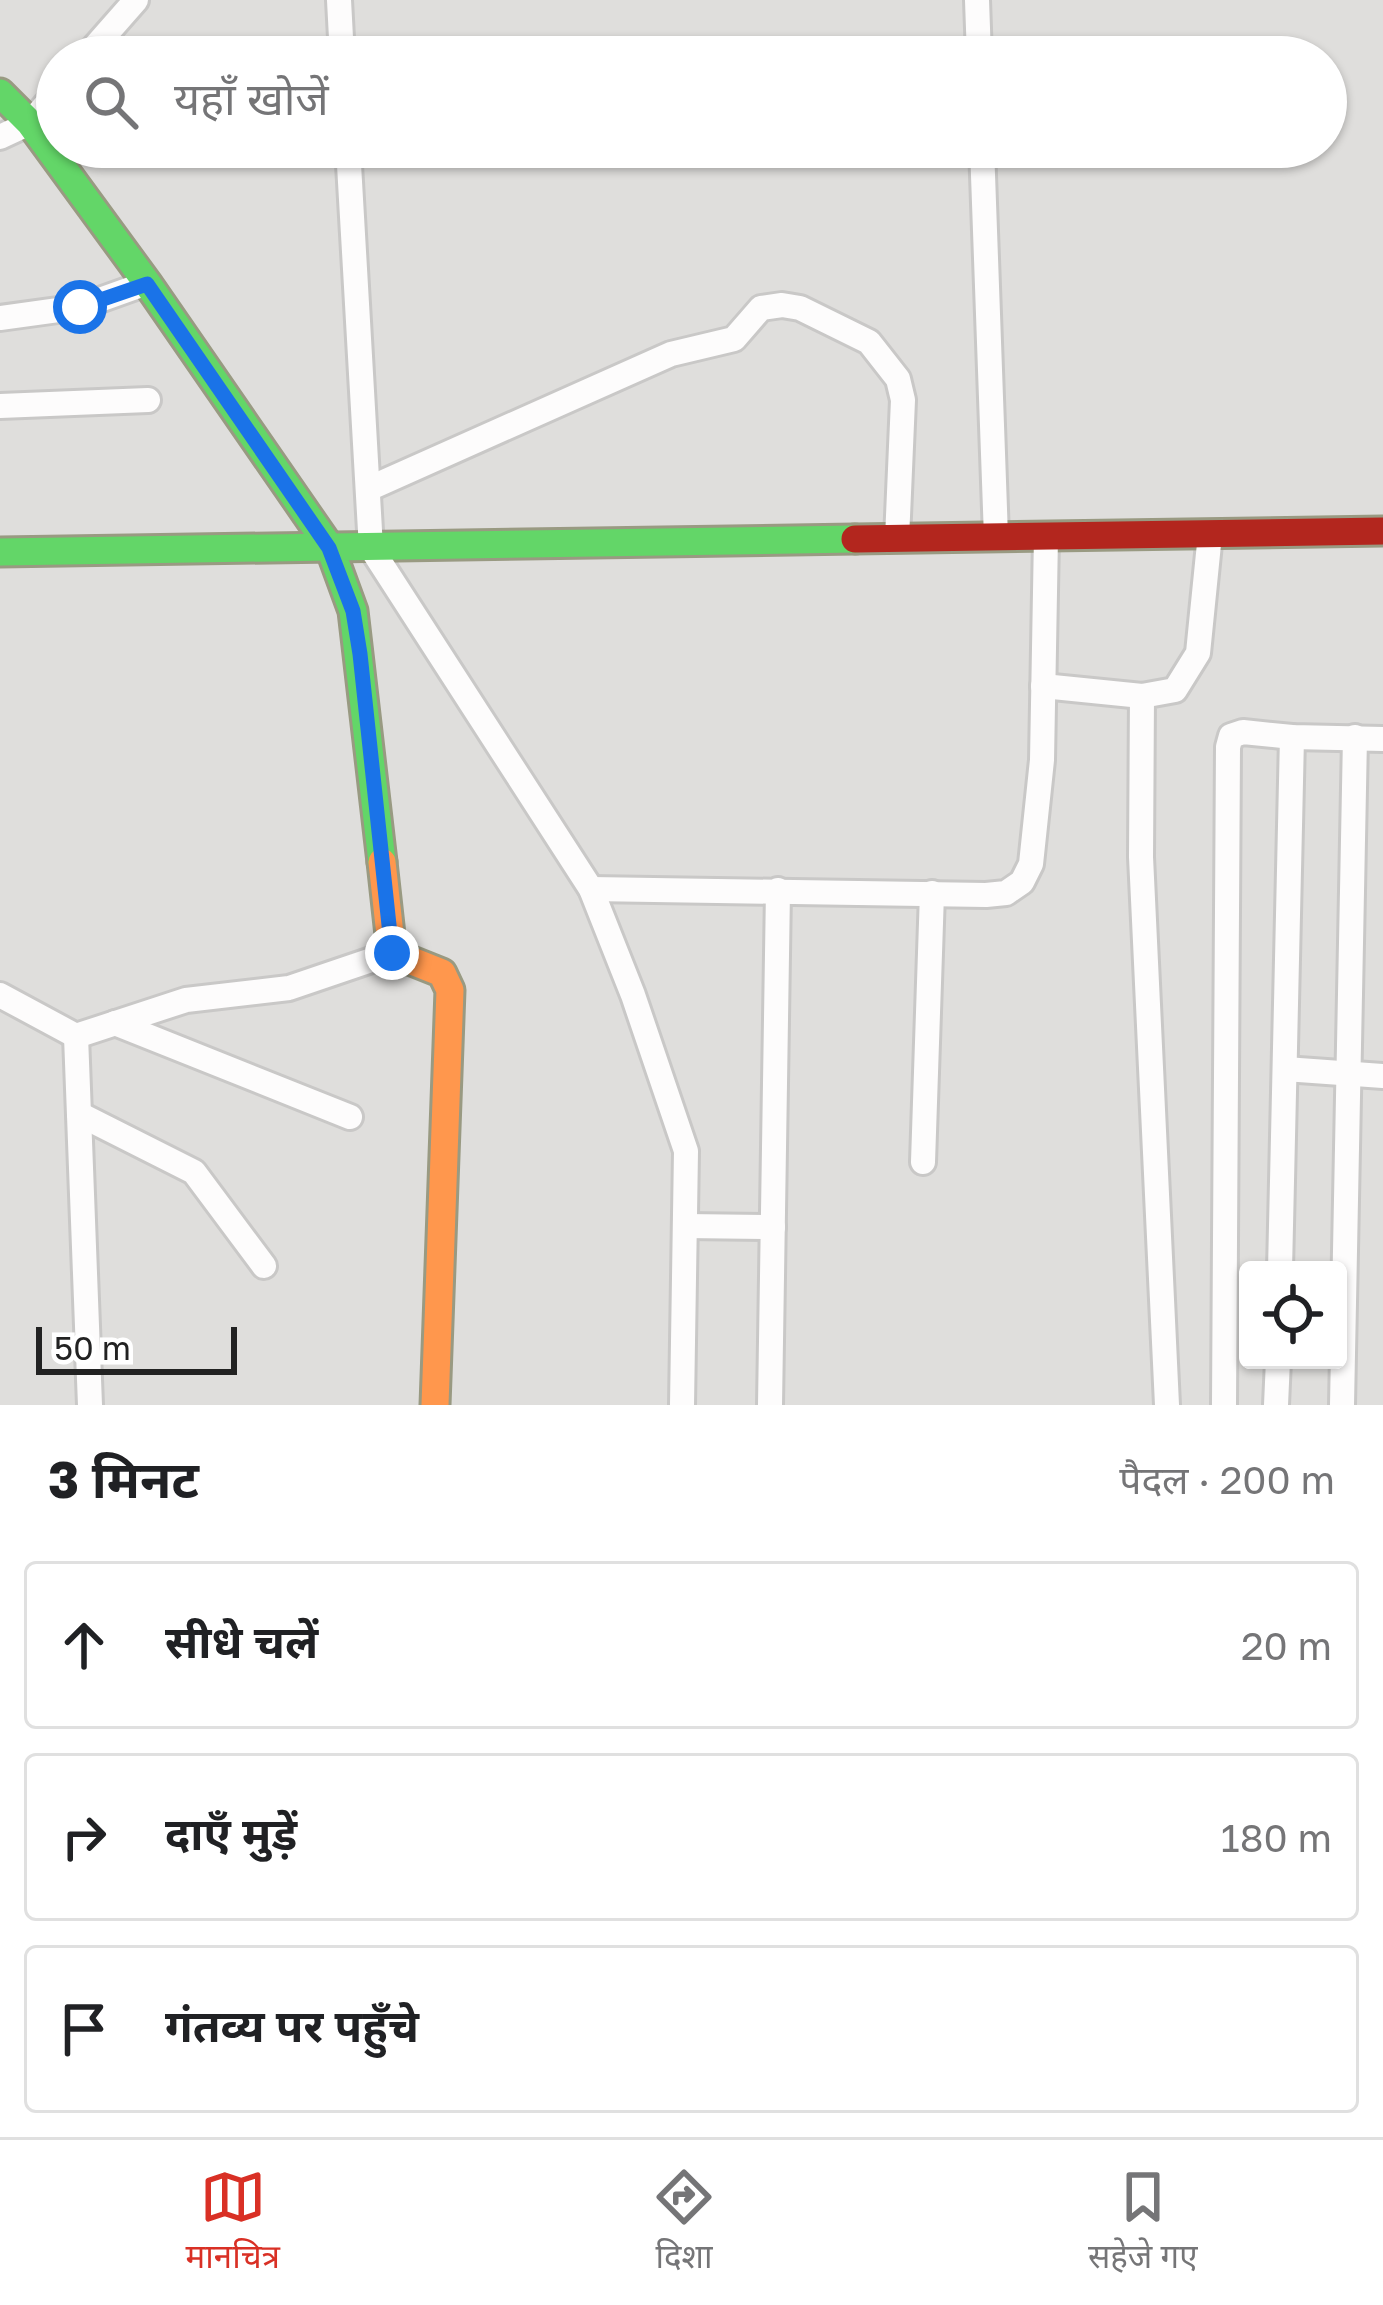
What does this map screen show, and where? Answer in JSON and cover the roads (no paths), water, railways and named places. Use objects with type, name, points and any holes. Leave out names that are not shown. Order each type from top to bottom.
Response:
[{"type":"street","points":[[104,36],[136,0]]},
{"type":"street","points":[[339,0],[341,36]]},
{"type":"street","points":[[977,0],[978,36]]},
{"type":"street","points":[[0,93],[36,124]]},
{"type":"street","points":[[0,137],[36,131]]},
{"type":"street","points":[[69,168],[329,548],[353,611],[360,654],[392,953]]},
{"type":"street","points":[[349,168],[371,548],[591,889],[681,1130],[687,1174],[682,1405]]},
{"type":"street","points":[[983,168],[996,537]]},
{"type":"street","points":[[0,318],[80,307],[147,284]]},
{"type":"street","points":[[368,489],[671,354],[734,339],[761,308],[782,305],[800,308],[869,342],[898,379],[903,400],[897,539]]},
{"type":"street","points":[[0,406],[148,400]]},
{"type":"street","points":[[0,552],[1383,531]]},
{"type":"street","points":[[1043,686],[1142,696],[1175,690],[1198,653],[1210,534]]},
{"type":"street","points":[[591,889],[1006,893],[1022,882],[1031,864],[1042,760],[1046,536]]},
{"type":"street","points":[[1142,696],[1141,857],[1167,1405]]},
{"type":"street","points":[[1224,1405],[1228,748],[1231,736],[1243,732],[1383,739]]},
{"type":"street","points":[[1280,1261],[1292,737]]},
{"type":"street","points":[[1342,1405],[1355,737]]},
{"type":"street","points":[[770,1405],[778,890]]},
{"type":"street","points":[[923,1162],[932,893]]},
{"type":"street","points":[[0,995],[76,1036],[185,1000],[289,988],[392,953],[442,973],[450,990],[435,1405]]},
{"type":"street","points":[[115,1024],[350,1117]]},
{"type":"street","points":[[76,1036],[90,1405]]},
{"type":"street","points":[[1285,1069],[1383,1076]]},
{"type":"street","points":[[80,1114],[194,1172],[264,1266]]},
{"type":"street","points":[[686,1226],[773,1227]]},
{"type":"street","points":[[1276,1405],[1277,1369]]}]
